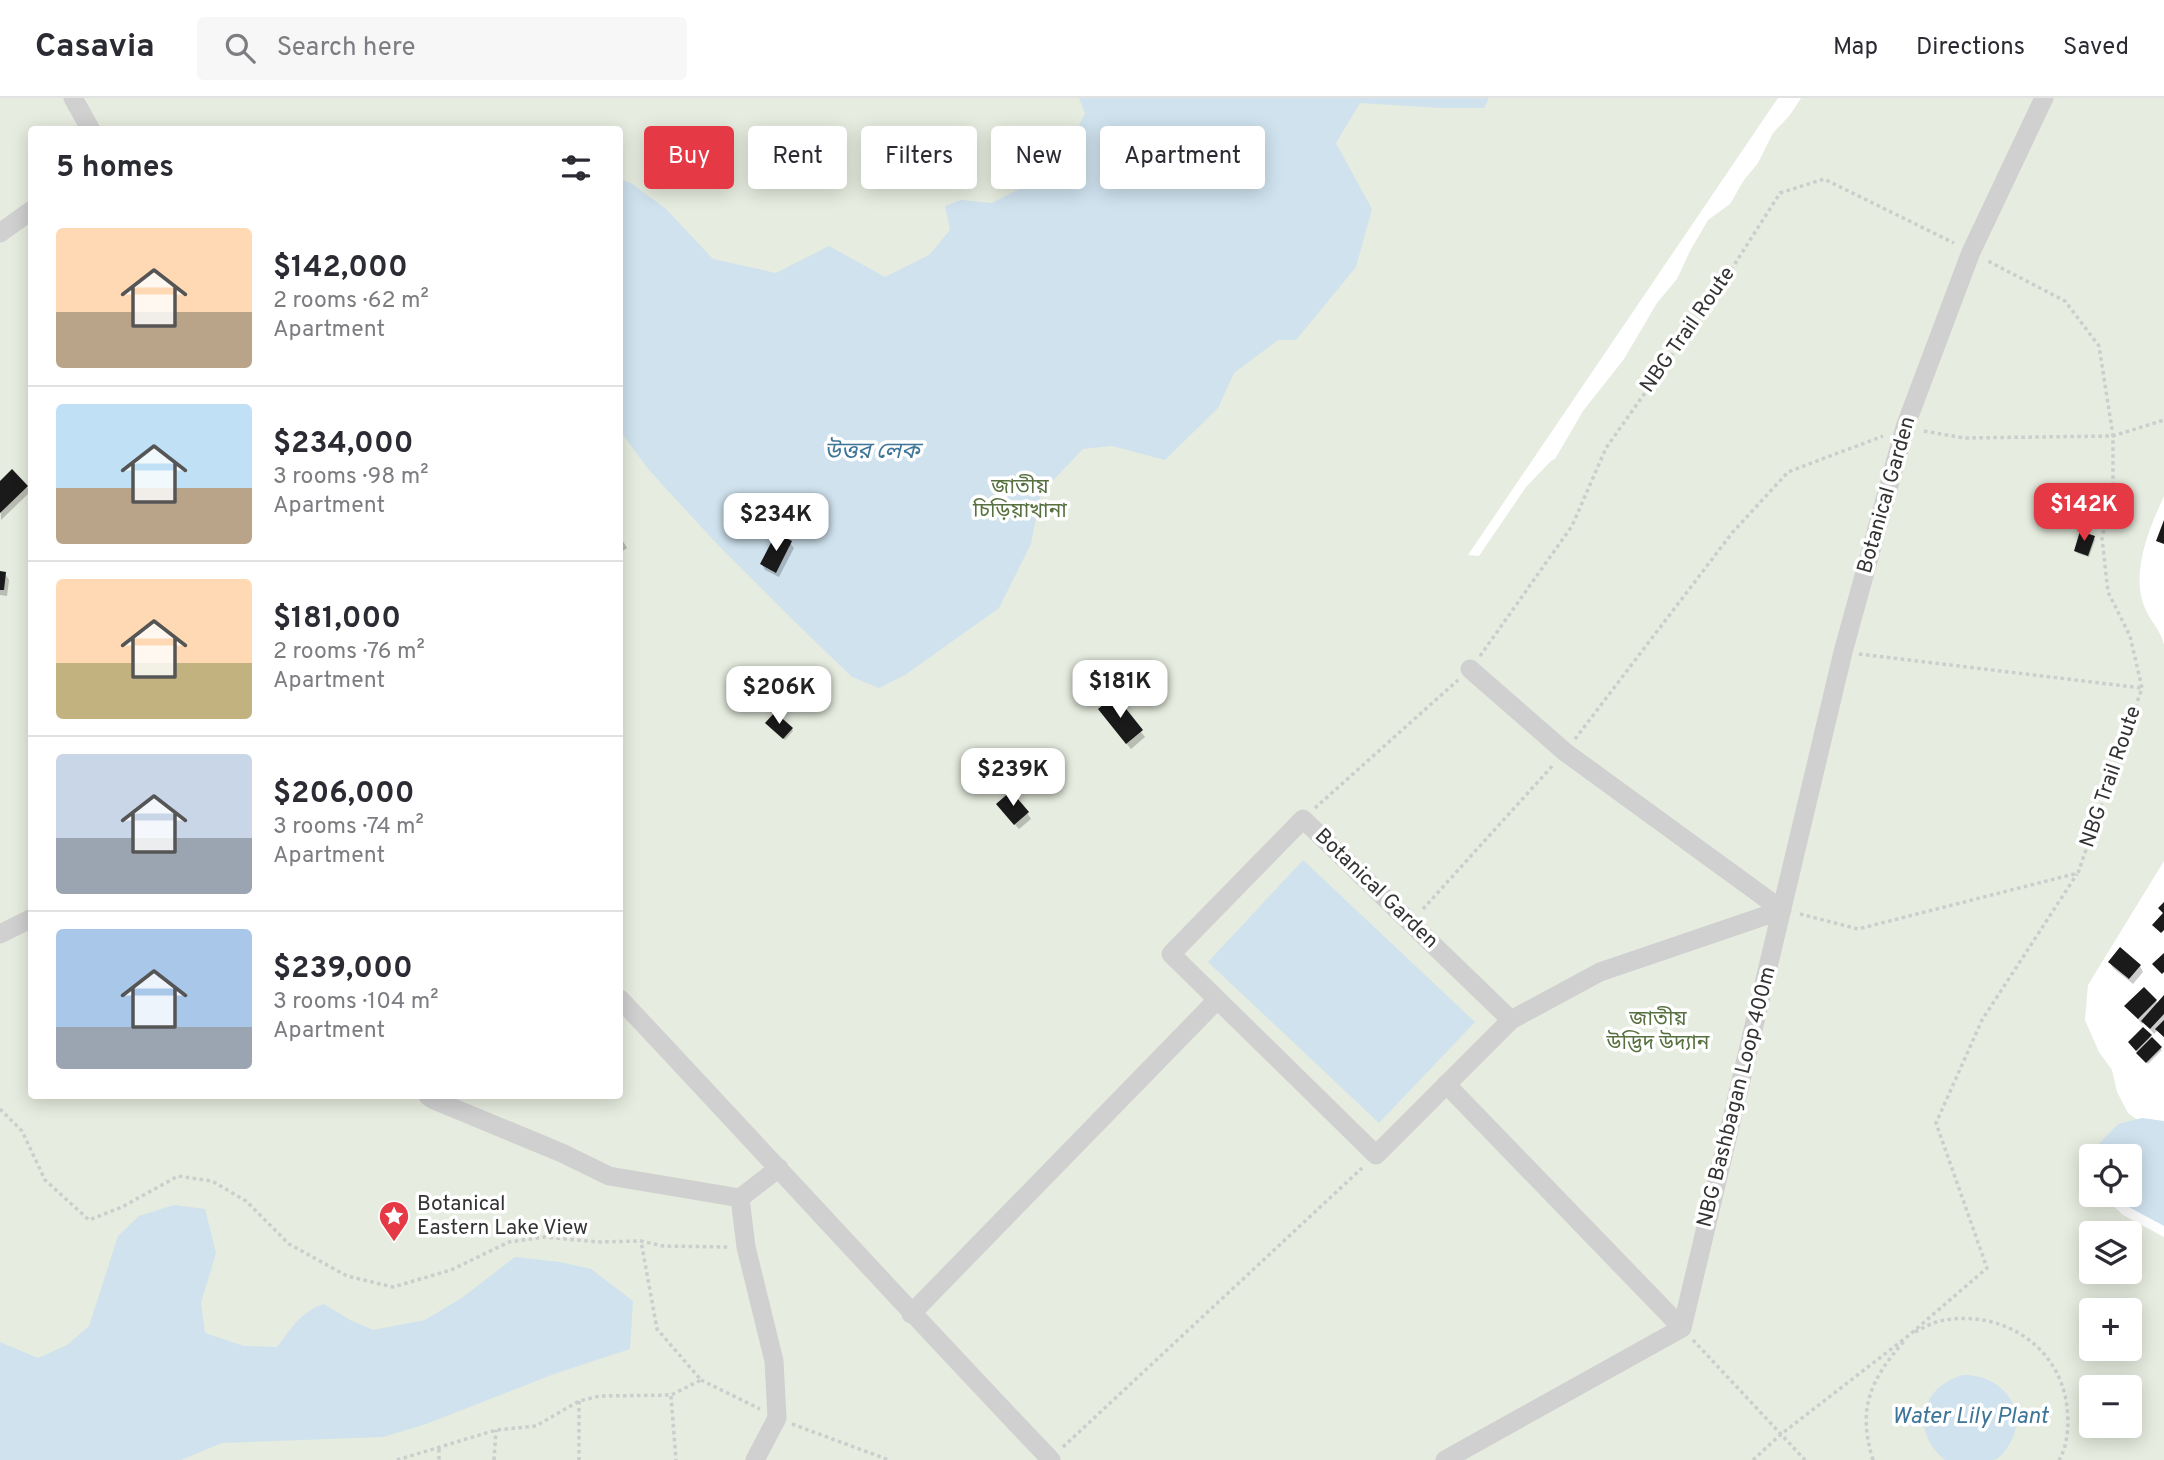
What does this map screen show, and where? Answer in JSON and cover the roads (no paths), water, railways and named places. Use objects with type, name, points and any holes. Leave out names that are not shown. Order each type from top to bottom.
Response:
[{"type":"street","points":[[73,98],[89,126]]},
{"type":"street","name":"Botanical Garden","points":[[1782,910],[1843,652],[1905,427],[1971,252],[2044,98]]},
{"type":"street","points":[[0,233],[28,213]]},
{"type":"street","points":[[1470,669],[1566,752],[1782,910]]},
{"type":"street","name":"Botanical Garden","points":[[1446,1084],[1376,1155],[1171,954],[1303,819],[1511,1020]]},
{"type":"street","points":[[1445,1460],[1682,1328],[1446,1084],[1511,1020],[1600,972],[1782,910]]},
{"type":"street","name":"NBG Bashbagan Loop 400m","points":[[1682,1328],[1782,910]]},
{"type":"street","points":[[0,934],[28,920]]},
{"type":"street","points":[[911,1314],[1217,1000]]},
{"type":"street","points":[[623,1002],[911,1314],[1051,1460]]},
{"type":"street","points":[[432,1099],[562,1153],[609,1176],[740,1198],[779,1168]]},
{"type":"street","points":[[740,1198],[746,1247],[774,1361],[777,1418],[755,1460]]},
{"type":"water","name":"উত্তর লেক","points":[[1079,98],[1489,98],[1484,108],[1360,103],[1336,143],[1372,209],[1356,267],[1296,340],[1278,340],[1234,373],[1218,408],[1165,460],[1112,446],[1083,449],[1041,493],[1031,544],[999,608],[905,675],[879,688],[852,677],[796,623],[717,544],[649,470],[623,435],[623,180],[666,209],[713,259],[776,273],[829,246],[885,277],[929,255],[950,230],[945,206],[961,200],[992,203],[1019,189],[1086,189],[1086,126],[1078,126],[1085,113]]},
{"type":"water","points":[[1303,860],[1475,1022],[1379,1123],[1208,962]]},
{"type":"water","points":[[2142,1118],[2164,1121],[2164,1226],[2129,1207],[2142,1207],[2142,1144],[2099,1144],[2118,1124]]},
{"type":"water","points":[[174,1205],[205,1209],[216,1253],[201,1303],[205,1333],[244,1346],[277,1347],[303,1316],[324,1304],[373,1330],[425,1320],[463,1297],[515,1257],[591,1269],[633,1301],[630,1349],[554,1374],[426,1424],[383,1437],[222,1443],[181,1460],[0,1460],[0,1342],[38,1358],[67,1345],[89,1326],[118,1236],[139,1216]]},
{"type":"water","name":"Water Lily Plant","points":[[1963,1375],[1989,1380],[2000,1387],[2014,1407],[2015,1432],[2001,1456],[1994,1460],[1945,1460],[1927,1437],[1924,1424],[1929,1400],[1937,1389]]},
{"type":"place","name":"Botanical Eastern Lake View","points":[[394,1243]]},
{"type":"park label","name":"জাতীয় চিড়িয়াখানা","points":[[1020,499]]},
{"type":"park label","name":"জাতীয় উদ্ভিদ উদ্যান","points":[[1658,1031]]}]
